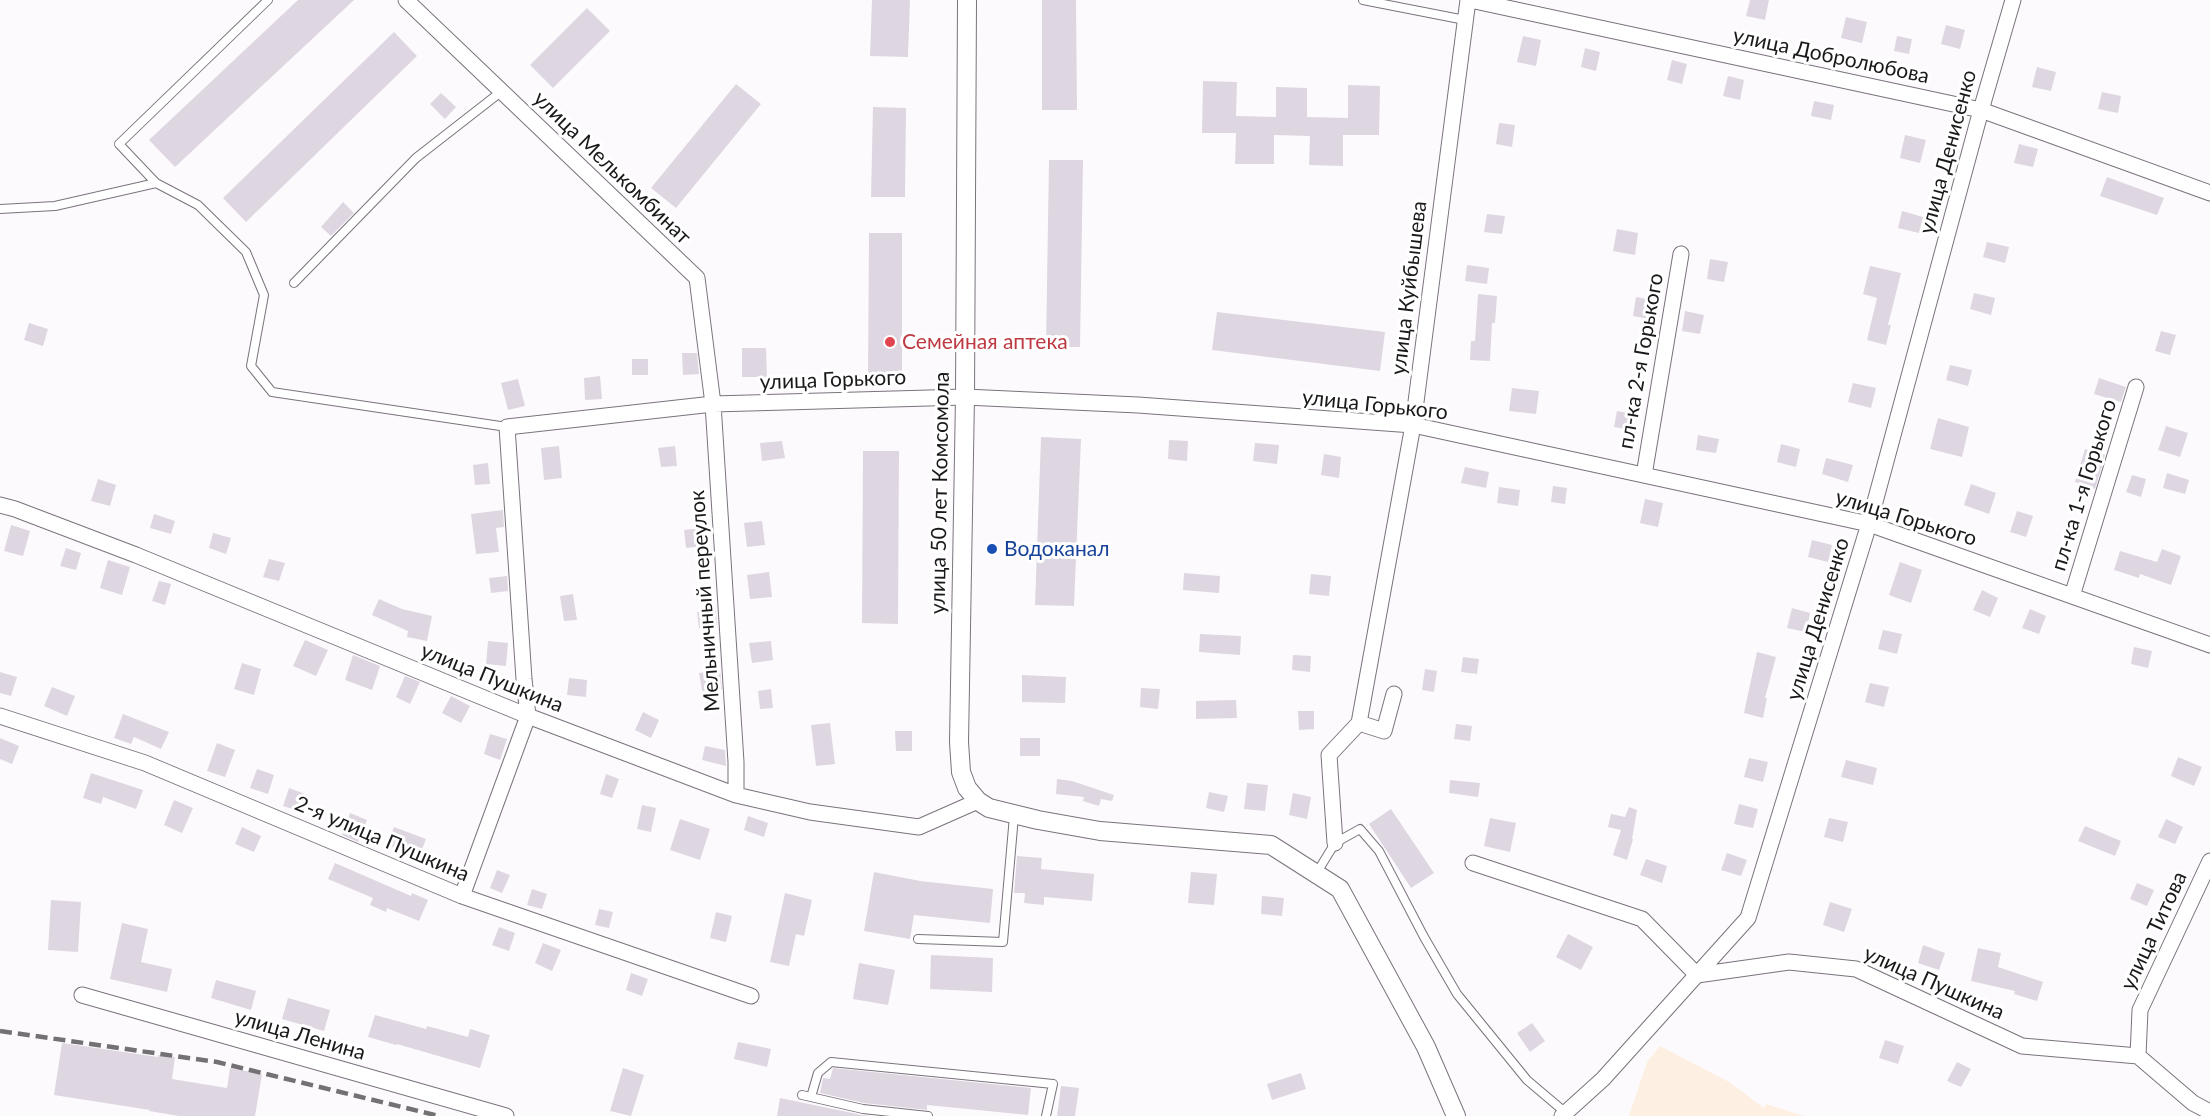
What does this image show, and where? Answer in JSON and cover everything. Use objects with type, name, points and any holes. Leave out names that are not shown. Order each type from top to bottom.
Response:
[{"type":"street","name":"улица Мелькомбинат","points":[[406,0],[697,278],[713,404]]},
{"type":"street","name":"улица 50 лет Комсомола","points":[[967,0],[965,396],[959,742],[961,772],[967,788],[978,801]]},
{"type":"street","name":"улица Куйбышева","points":[[1359,723],[1413,426],[1469,0]]},
{"type":"street","name":"улица Добролюбова","points":[[1469,0],[1981,110],[2210,193]]},
{"type":"street","name":"улица Денисенко","points":[[1564,1114],[1603,1079],[1748,918],[1869,524],[2013,0]]},
{"type":"street","name":"пл-ка 2-я Горького","points":[[1644,475],[1681,254]]},
{"type":"street","name":"пл-ка 1-я Горького","points":[[2072,596],[2136,387]]},
{"type":"street","name":"улица Горького","points":[[507,427],[713,404],[965,396],[1138,405],[1413,426],[1869,524],[2210,645]]},
{"type":"street","name":"Мельничный переулок","points":[[713,404],[736,762],[736,795]]},
{"type":"street","points":[[462,896],[528,716],[507,427]]},
{"type":"street","name":"улица Пушкина","points":[[0,505],[136,555],[528,716],[736,795],[810,812],[919,827],[978,801]]},
{"type":"street","points":[[1335,843],[1329,755],[1359,723],[1384,731],[1394,694]]},
{"type":"street","name":"2-я улица Пушкина","points":[[0,716],[145,762],[462,896],[751,996]]},
{"type":"street","points":[[978,801],[990,808],[1014,816],[1100,831],[1270,845],[1340,889],[1426,1047],[1456,1116]]},
{"type":"street","name":"улица Титова","points":[[2138,1056],[2140,1010],[2210,861]]},
{"type":"street","points":[[1473,863],[1642,919],[1697,975]]},
{"type":"street","name":"улица Пушкина","points":[[1697,975],[1788,962],[1856,969],[2022,1046],[2138,1056]]},
{"type":"street","name":"улица Ленина","points":[[82,995],[506,1116]]},
{"type":"street","points":[[2138,1056],[2193,1103],[2210,1112]]},
{"type":"lane","points":[[268,0],[119,144],[156,183],[198,205],[246,252],[264,295],[251,366],[272,392],[507,427]]},
{"type":"lane","points":[[1363,0],[1465,20]]},
{"type":"lane","points":[[294,283],[416,158],[502,91]]},
{"type":"lane","points":[[0,209],[55,206],[156,183]]},
{"type":"lane","points":[[918,939],[1003,942],[1014,816]]},
{"type":"lane","points":[[1316,874],[1335,843],[1360,829],[1378,851],[1457,994],[1527,1080],[1564,1114]]},
{"type":"lane","points":[[811,1097],[818,1073],[831,1062],[1053,1084],[1046,1116]]},
{"type":"lane","points":[[802,1095],[863,1109],[928,1116]]},
{"type":"shaded area","points":[[1660,1046],[1729,1082],[1764,1108],[1766,1104],[1804,1116],[1629,1116],[1647,1062]]},
{"type":"building","points":[[298,0],[354,0],[175,167],[149,140]]},
{"type":"building","points":[[872,0],[910,0],[908,57],[870,56]]},
{"type":"building","points":[[1042,0],[1076,0],[1077,110],[1042,110]]},
{"type":"building","points":[[1750,0],[1769,0],[1765,20],[1746,16]]},
{"type":"building","points":[[587,8],[610,31],[553,88],[530,65]]},
{"type":"building","points":[[1846,17],[1867,22],[1862,43],[1841,38]]},
{"type":"building","points":[[1946,25],[1965,30],[1960,49],[1941,44]]},
{"type":"building","points":[[394,32],[417,56],[246,222],[223,198]]},
{"type":"building","points":[[1523,36],[1541,40],[1536,66],[1517,62]]},
{"type":"building","points":[[1897,36],[1912,39],[1909,54],[1894,51]]},
{"type":"building","points":[[1585,48],[1600,52],[1596,71],[1581,67]]},
{"type":"building","points":[[1672,60],[1687,64],[1682,84],[1667,80]]},
{"type":"building","points":[[2037,67],[2056,72],[2051,91],[2032,87]]},
{"type":"building","points":[[1728,76],[1744,80],[1740,100],[1723,96]]},
{"type":"building","points":[[1203,81],[1237,82],[1236,116],[1276,117],[1276,87],[1307,88],[1307,117],[1348,118],[1348,85],[1380,86],[1379,135],[1343,135],[1343,166],[1309,165],[1310,136],[1274,135],[1274,164],[1235,164],[1236,133],[1202,133]]},
{"type":"building","points":[[736,84],[761,104],[676,208],[651,188]]},
{"type":"building","points":[[2102,92],[2121,96],[2118,113],[2098,109]]},
{"type":"building","points":[[441,93],[456,107],[445,119],[430,104]]},
{"type":"building","points":[[1814,101],[1834,105],[1831,120],[1811,116]]},
{"type":"building","points":[[873,107],[906,108],[905,197],[871,197]]},
{"type":"building","points":[[1499,123],[1515,125],[1512,147],[1496,144]]},
{"type":"building","points":[[1905,135],[1926,140],[1920,163],[1900,158]]},
{"type":"building","points":[[2019,144],[2038,149],[2033,167],[2014,163]]},
{"type":"building","points":[[1049,160],[1083,160],[1080,347],[1046,347]]},
{"type":"building","points":[[2107,177],[2164,198],[2157,215],[2100,196]]},
{"type":"building","points":[[343,202],[354,213],[331,236],[321,227]]},
{"type":"building","points":[[1902,211],[1923,217],[1919,233],[1898,228]]},
{"type":"building","points":[[1487,214],[1505,216],[1502,234],[1484,232]]},
{"type":"building","points":[[1617,229],[1638,233],[1635,255],[1613,251]]},
{"type":"building","points":[[869,233],[902,233],[902,378],[868,377]]},
{"type":"building","points":[[1987,242],[2009,247],[2005,263],[1983,257]]},
{"type":"building","points":[[1710,259],[1728,262],[1724,282],[1707,279]]},
{"type":"building","points":[[1467,265],[1489,268],[1487,284],[1465,281]]},
{"type":"building","points":[[1870,266],[1901,273],[1888,325],[1891,325],[1886,345],[1867,340],[1877,298],[1863,294]]},
{"type":"building","points":[[1974,293],[1995,298],[1991,315],[1970,309]]},
{"type":"building","points":[[1478,294],[1497,296],[1495,323],[1492,323],[1490,361],[1470,360],[1471,341],[1475,341]]},
{"type":"building","points":[[1636,297],[1653,300],[1650,319],[1633,316]]},
{"type":"building","points":[[1685,311],[1704,315],[1700,334],[1682,331]]},
{"type":"building","points":[[1217,312],[1385,332],[1380,371],[1212,350]]},
{"type":"building","points":[[29,323],[48,329],[43,346],[24,340]]},
{"type":"building","points":[[2161,331],[2176,335],[2170,355],[2155,351]]},
{"type":"building","points":[[742,348],[766,348],[767,377],[742,377]]},
{"type":"building","points":[[682,353],[697,353],[699,374],[683,375]]},
{"type":"building","points":[[632,359],[648,359],[648,375],[632,375]]},
{"type":"building","points":[[1950,365],[1972,370],[1968,386],[1946,380]]},
{"type":"building","points":[[600,376],[602,399],[585,400],[584,378]]},
{"type":"building","points":[[2099,378],[2126,387],[2121,402],[2094,394]]},
{"type":"building","points":[[518,379],[525,406],[508,410],[501,383]]},
{"type":"building","points":[[1853,383],[1876,388],[1871,408],[1848,402]]},
{"type":"building","points":[[1512,388],[1539,391],[1536,414],[1509,411]]},
{"type":"building","points":[[1617,411],[1635,414],[1632,430],[1614,427]]},
{"type":"building","points":[[1938,418],[1969,427],[1962,457],[1930,449]]},
{"type":"building","points":[[2166,426],[2188,433],[2180,457],[2158,450]]},
{"type":"building","points":[[1698,435],[1719,439],[1716,453],[1696,450]]},
{"type":"building","points":[[1041,437],[1081,439],[1074,606],[1035,605]]},
{"type":"building","points":[[1169,440],[1188,441],[1187,461],[1168,459]]},
{"type":"building","points":[[782,441],[785,458],[762,461],[760,443]]},
{"type":"building","points":[[1255,443],[1279,445],[1277,464],[1253,461]]},
{"type":"building","points":[[1781,444],[1800,449],[1796,467],[1777,462]]},
{"type":"building","points":[[559,446],[562,478],[544,480],[541,448]]},
{"type":"building","points":[[675,446],[677,466],[661,467],[658,448]]},
{"type":"building","points":[[2085,449],[2105,455],[2095,489],[2075,482]]},
{"type":"building","points":[[863,451],[899,451],[898,624],[862,623]]},
{"type":"building","points":[[1324,454],[1341,457],[1339,478],[1321,475]]},
{"type":"building","points":[[1826,458],[1853,465],[1848,482],[1822,474]]},
{"type":"building","points":[[488,463],[490,484],[475,485],[473,465]]},
{"type":"building","points":[[1465,467],[1489,472],[1486,488],[1461,483]]},
{"type":"building","points":[[2167,473],[2189,480],[2185,494],[2163,488]]},
{"type":"building","points":[[2132,475],[2146,479],[2141,497],[2126,492]]},
{"type":"building","points":[[98,479],[116,485],[110,506],[91,501]]},
{"type":"building","points":[[1971,484],[1996,493],[1989,514],[1964,505]]},
{"type":"building","points":[[1553,486],[1567,488],[1565,504],[1551,502]]},
{"type":"building","points":[[1499,487],[1520,490],[1518,506],[1497,503]]},
{"type":"building","points":[[1645,499],[1663,503],[1658,527],[1640,523]]},
{"type":"building","points":[[503,510],[504,527],[496,528],[499,552],[476,554],[471,514]]},
{"type":"building","points":[[2017,511],[2033,516],[2026,537],[2010,532]]},
{"type":"building","points":[[154,514],[175,521],[171,534],[150,528]]},
{"type":"building","points":[[762,521],[765,545],[747,547],[744,523]]},
{"type":"building","points":[[11,525],[30,531],[23,556],[4,551]]},
{"type":"building","points":[[701,528],[703,546],[686,548],[684,530]]},
{"type":"building","points":[[213,533],[231,538],[226,554],[209,548]]},
{"type":"building","points":[[1812,540],[1832,545],[1828,562],[1808,557]]},
{"type":"building","points":[[66,548],[81,553],[76,570],[60,566]]},
{"type":"building","points":[[2162,549],[2181,556],[2171,585],[2140,574],[2139,578],[2114,570],[2120,551],[2157,562]]},
{"type":"building","points":[[269,559],[285,563],[279,581],[263,577]]},
{"type":"building","points":[[108,560],[130,567],[122,595],[100,588]]},
{"type":"building","points":[[1900,562],[1922,570],[1911,603],[1889,595]]},
{"type":"building","points":[[769,572],[772,597],[750,599],[747,575]]},
{"type":"building","points":[[1184,573],[1220,576],[1219,593],[1183,590]]},
{"type":"building","points":[[1311,574],[1331,576],[1329,596],[1309,594]]},
{"type":"building","points":[[507,576],[508,591],[491,593],[489,578]]},
{"type":"building","points":[[159,581],[171,584],[165,605],[152,601]]},
{"type":"building","points":[[1982,590],[1998,598],[1990,617],[1973,610]]},
{"type":"building","points":[[573,594],[577,620],[564,621],[560,596]]},
{"type":"building","points":[[379,599],[402,609],[432,616],[427,641],[407,637],[408,631],[372,615]]},
{"type":"building","points":[[1792,608],[1810,613],[1806,632],[1787,628]]},
{"type":"building","points":[[2030,609],[2046,616],[2039,634],[2022,628]]},
{"type":"building","points":[[716,610],[717,625],[699,628],[697,612]]},
{"type":"building","points":[[1883,630],[1902,634],[1897,654],[1878,649]]},
{"type":"building","points":[[1200,634],[1241,636],[1240,655],[1199,652]]},
{"type":"building","points":[[305,640],[328,650],[316,676],[293,666]]},
{"type":"building","points":[[488,641],[508,643],[506,666],[486,664]]},
{"type":"building","points":[[771,641],[773,660],[752,663],[749,643]]},
{"type":"building","points":[[2134,647],[2152,651],[2148,668],[2131,664]]},
{"type":"building","points":[[1757,652],[1776,657],[1765,698],[1767,698],[1763,718],[1744,713]]},
{"type":"building","points":[[353,655],[380,666],[372,690],[345,680]]},
{"type":"building","points":[[1293,655],[1311,656],[1310,672],[1292,670]]},
{"type":"building","points":[[1463,657],[1479,659],[1477,674],[1461,672]]},
{"type":"building","points":[[242,663],[261,669],[254,695],[234,689]]},
{"type":"building","points":[[1425,669],[1437,671],[1434,692],[1422,690]]},
{"type":"building","points":[[720,670],[722,689],[702,691],[699,673]]},
{"type":"building","points":[[0,672],[17,677],[11,696],[0,693]]},
{"type":"building","points":[[1022,675],[1066,677],[1065,703],[1022,702]]},
{"type":"building","points":[[405,676],[420,682],[410,704],[396,697]]},
{"type":"building","points":[[569,678],[587,680],[586,697],[567,695]]},
{"type":"building","points":[[1870,683],[1889,687],[1884,707],[1865,702]]},
{"type":"building","points":[[52,687],[75,696],[67,716],[44,706]]},
{"type":"building","points":[[1141,688],[1160,689],[1158,709],[1140,707]]},
{"type":"building","points":[[771,689],[773,708],[760,709],[758,691]]},
{"type":"building","points":[[451,696],[470,706],[461,723],[442,713]]},
{"type":"building","points":[[1236,700],[1237,718],[1196,719],[1196,701]]},
{"type":"building","points":[[1298,711],[1314,711],[1314,729],[1299,730]]},
{"type":"building","points":[[643,712],[659,720],[651,738],[635,730]]},
{"type":"building","points":[[123,714],[169,732],[161,749],[134,737],[131,744],[114,738]]},
{"type":"building","points":[[830,723],[835,764],[816,766],[811,725]]},
{"type":"building","points":[[1456,724],[1472,726],[1470,741],[1454,739]]},
{"type":"building","points":[[895,731],[912,731],[912,751],[896,751]]},
{"type":"building","points":[[490,734],[507,739],[500,760],[484,754]]},
{"type":"building","points":[[0,738],[19,746],[12,764],[0,759]]},
{"type":"building","points":[[1020,738],[1040,738],[1040,756],[1020,756]]},
{"type":"building","points":[[217,743],[235,750],[225,777],[207,771]]},
{"type":"building","points":[[705,746],[725,750],[726,766],[702,760]]},
{"type":"building","points":[[2178,757],[2202,767],[2194,786],[2171,776]]},
{"type":"building","points":[[1749,758],[1768,762],[1763,782],[1744,777]]},
{"type":"building","points":[[1846,760],[1877,768],[1873,785],[1841,777]]},
{"type":"building","points":[[257,769],[274,775],[268,794],[250,788]]},
{"type":"building","points":[[91,773],[143,790],[136,809],[103,797],[101,804],[83,798]]},
{"type":"building","points":[[606,774],[619,779],[612,798],[600,794]]},
{"type":"building","points":[[1057,779],[1072,781],[1114,795],[1112,801],[1101,799],[1099,806],[1083,801],[1084,797],[1056,794]]},
{"type":"building","points":[[1450,780],[1480,783],[1478,797],[1449,793]]},
{"type":"building","points":[[1247,783],[1268,785],[1265,811],[1244,809]]},
{"type":"building","points":[[289,788],[308,795],[302,812],[283,806]]},
{"type":"building","points":[[1209,792],[1228,796],[1224,812],[1206,808]]},
{"type":"building","points":[[1293,793],[1311,797],[1307,819],[1289,815]]},
{"type":"building","points":[[174,800],[193,808],[182,833],[164,825]]},
{"type":"building","points":[[1739,804],[1758,809],[1753,828],[1734,824]]},
{"type":"building","points":[[642,805],[656,808],[651,832],[637,829]]},
{"type":"building","points":[[1629,807],[1637,810],[1627,860],[1613,855],[1621,830],[1608,827],[1611,814],[1625,817]]},
{"type":"building","points":[[1391,809],[1434,873],[1411,888],[1369,824]]},
{"type":"building","points":[[350,813],[367,820],[358,842],[342,835]]},
{"type":"building","points":[[748,816],[768,823],[764,837],[744,830]]},
{"type":"building","points":[[1490,818],[1516,823],[1510,852],[1484,846]]},
{"type":"building","points":[[1829,818],[1848,822],[1843,842],[1824,837]]},
{"type":"building","points":[[680,819],[710,829],[700,860],[670,850]]},
{"type":"building","points":[[2166,819],[2183,827],[2175,844],[2158,837]]},
{"type":"building","points":[[2085,826],[2121,841],[2115,856],[2078,841]]},
{"type":"building","points":[[242,827],[261,836],[254,852],[235,844]]},
{"type":"building","points":[[394,827],[426,839],[419,857],[387,845]]},
{"type":"building","points":[[1727,853],[1747,860],[1741,876],[1721,870]]},
{"type":"building","points":[[1017,856],[1042,858],[1041,869],[1094,874],[1092,901],[1044,897],[1044,905],[1024,903],[1025,893],[1014,893]]},
{"type":"building","points":[[1646,859],[1667,866],[1662,883],[1640,875]]},
{"type":"building","points":[[335,863],[411,896],[412,893],[428,900],[419,921],[387,908],[386,912],[370,905],[373,898],[328,879]]},
{"type":"building","points":[[497,870],[510,875],[502,893],[490,888]]},
{"type":"building","points":[[874,872],[920,881],[993,889],[990,923],[914,915],[910,939],[864,931]]},
{"type":"building","points":[[1191,872],[1217,874],[1214,905],[1188,903]]},
{"type":"building","points":[[2137,883],[2154,890],[2147,906],[2130,899]]},
{"type":"building","points":[[532,889],[547,894],[542,909],[527,905]]},
{"type":"building","points":[[785,893],[812,900],[804,936],[796,934],[789,966],[770,962]]},
{"type":"building","points":[[1262,896],[1284,898],[1282,916],[1261,914]]},
{"type":"building","points":[[51,900],[81,902],[78,952],[48,950]]},
{"type":"building","points":[[1830,902],[1852,909],[1844,932],[1823,925]]},
{"type":"building","points":[[599,909],[613,912],[609,928],[595,925]]},
{"type":"building","points":[[716,912],[732,916],[726,942],[710,938]]},
{"type":"building","points":[[122,923],[148,929],[141,962],[172,969],[167,992],[110,979]]},
{"type":"building","points":[[499,927],[515,933],[509,951],[492,945]]},
{"type":"building","points":[[1568,934],[1593,947],[1581,970],[1556,957]]},
{"type":"building","points":[[543,943],[561,950],[552,971],[535,963]]},
{"type":"building","points":[[1923,945],[1945,953],[1939,970],[1918,963]]},
{"type":"building","points":[[1978,948],[2001,953],[1998,967],[2043,982],[2037,1001],[2014,994],[2015,991],[1971,981]]},
{"type":"building","points":[[931,955],[993,958],[992,992],[930,989]]},
{"type":"building","points":[[859,963],[895,970],[888,1005],[853,999]]},
{"type":"building","points":[[631,973],[648,979],[642,996],[626,990]]},
{"type":"building","points":[[216,980],[256,991],[251,1010],[211,998]]},
{"type":"building","points":[[288,998],[330,1010],[324,1031],[282,1019]]},
{"type":"building","points":[[375,1015],[426,1029],[427,1026],[468,1037],[470,1029],[490,1035],[480,1068],[368,1037]]},
{"type":"building","points":[[1532,1023],[1545,1041],[1530,1052],[1517,1033]]},
{"type":"building","points":[[1885,1040],[1904,1046],[1898,1064],[1879,1058]]},
{"type":"building","points":[[738,1042],[771,1049],[767,1067],[734,1059]]},
{"type":"building","points":[[62,1043],[158,1057],[158,1055],[175,1057],[172,1079],[227,1088],[230,1068],[262,1074],[255,1116],[179,1116],[54,1095]]},
{"type":"building","points":[[1957,1062],[1971,1069],[1961,1087],[1947,1081]]},
{"type":"building","points":[[623,1068],[644,1075],[631,1116],[610,1111]]},
{"type":"building","points":[[833,1068],[1031,1088],[1028,1115],[927,1105],[927,1110],[864,1103],[820,1093],[823,1078],[830,1079]]},
{"type":"building","points":[[1301,1073],[1306,1089],[1272,1100],[1267,1084]]},
{"type":"building","points":[[1061,1086],[1079,1088],[1075,1116],[1057,1116]]},
{"type":"building","points":[[780,1098],[862,1115],[872,1116],[777,1116]]},
{"type":"railway","points":[[0,1031],[217,1062],[439,1116]]},
{"type":"place","name":"Семейная аптека","points":[[890,342]]},
{"type":"place","name":"Водоканал","points":[[992,549]]}]
